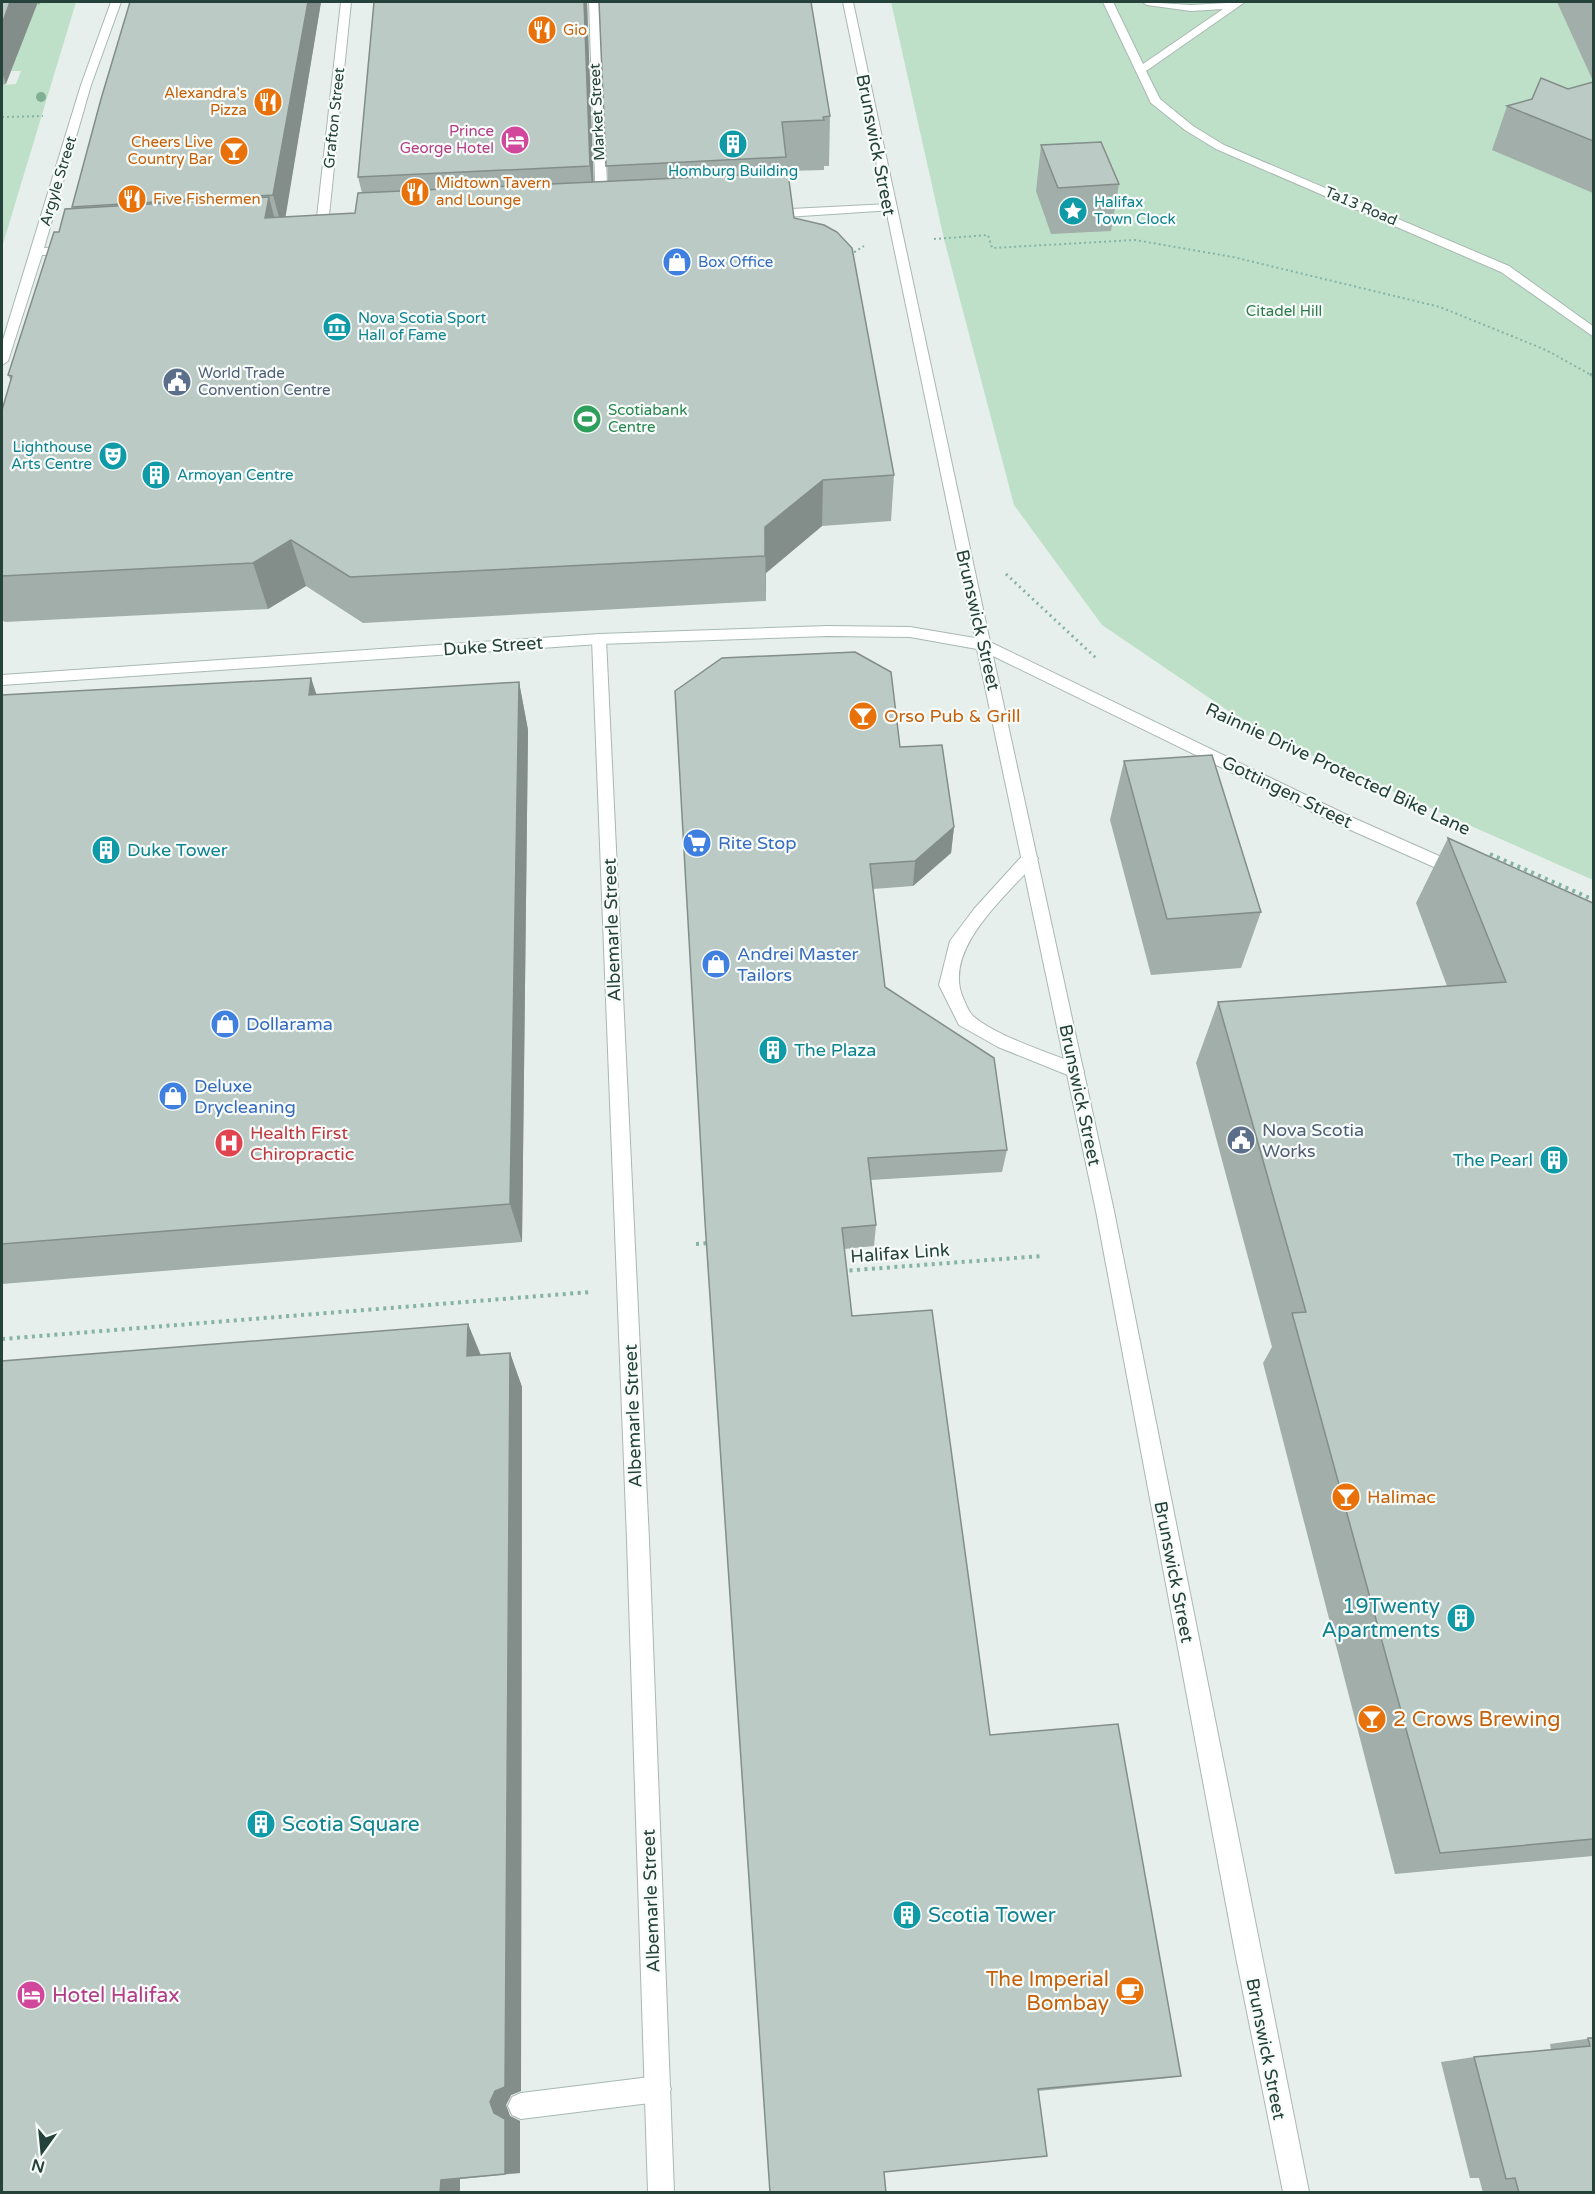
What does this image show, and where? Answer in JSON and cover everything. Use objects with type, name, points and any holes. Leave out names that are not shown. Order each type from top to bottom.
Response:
[{"type":"street","name":"Argyle Street","points":[[2,361],[86,85],[116,2]]},
{"type":"street","name":"Grafton Street","points":[[321,235],[346,2]]},
{"type":"street","name":"Market Street","points":[[594,2],[603,222]]},
{"type":"street","name":"Brunswick Street","points":[[848,2],[896,242],[1106,1217],[1261,2030],[1296,2193]]},
{"type":"street","name":"Ta13 Road","points":[[1108,2],[1155,100],[1189,128],[1220,147],[1505,269],[1593,333]]},
{"type":"street","points":[[1147,2],[1191,8],[1238,3]]},
{"type":"street","points":[[1140,71],[1238,3]]},
{"type":"street","points":[[756,214],[889,208]]},
{"type":"street","points":[[37,252],[84,249]]},
{"type":"street","name":"Duke Street","points":[[2,680],[599,639],[828,631],[909,632],[983,645]]},
{"type":"street","name":"Albemarle Street","points":[[599,639],[638,1540],[661,2193]]},
{"type":"street","name":"Gottingen Street","points":[[983,645],[1343,820],[1474,879]]},
{"type":"street","points":[[1030,858],[980,914],[956,946],[948,985],[965,1020],[1004,1042],[1075,1071]]},
{"type":"street","points":[[520,2106],[658,2089]]},
{"type":"path","points":[[23,8],[44,2]]},
{"type":"path","points":[[2,117],[48,116]]},
{"type":"path","points":[[841,260],[867,244],[988,235],[992,248],[1135,240],[1186,248],[1440,307],[1546,350],[1593,376]]},
{"type":"path","points":[[1006,573],[1098,660]]},
{"type":"path","name":"Rainnie Drive Protected Bike Lane","points":[[1484,851],[1593,900]]},
{"type":"path","points":[[696,1244],[717,1242]]},
{"type":"path","name":"Halifax Link","points":[[831,1272],[1042,1256]]},
{"type":"path","points":[[2,1339],[554,1296]]},
{"type":"green space","points":[[16,2],[76,2],[2,247],[2,85],[16,84],[21,71],[11,71],[34,11]]},
{"type":"green space","name":"Citadel Hill","points":[[891,2],[1593,2],[1593,880],[1261,733],[1102,625],[1014,505],[944,239]]},
{"type":"building","points":[[2,2],[10,2],[2,24]]},
{"type":"building","points":[[130,2],[308,2],[273,195],[72,207]]},
{"type":"building","points":[[374,2],[584,2],[590,166],[358,177]]},
{"type":"building","points":[[599,2],[811,2],[830,116],[823,117],[824,120],[782,122],[786,157],[606,166]]},
{"type":"building","points":[[1541,78],[1568,89],[1593,82],[1593,141],[1507,106],[1532,99]]},
{"type":"building","points":[[1101,142],[1119,184],[1058,188],[1041,145]]},
{"type":"building","points":[[788,173],[794,218],[824,225],[837,232],[852,248],[894,475],[823,480],[765,527],[765,556],[350,577],[291,540],[253,563],[2,576],[2,410],[12,376],[8,375],[54,232],[59,232],[65,209],[269,197],[265,218],[355,213],[358,193]]},
{"type":"building","points":[[855,652],[891,672],[900,747],[942,745],[954,827],[915,861],[870,864],[885,987],[994,1058],[1007,1150],[868,1158],[876,1225],[842,1228],[852,1316],[932,1310],[990,1735],[1118,1724],[1181,2076],[1038,2089],[1047,2156],[884,2172],[886,2193],[770,2193],[705,1222],[675,691],[722,658]]},
{"type":"building","points":[[311,678],[309,695],[519,682],[510,1204],[2,1244],[2,695]]},
{"type":"building","points":[[1212,755],[1261,912],[1167,919],[1124,761]]},
{"type":"building","points":[[1448,838],[1593,903],[1593,1839],[1440,1853],[1292,1313],[1306,1312],[1218,1002],[1506,982]]},
{"type":"building","name":"Scotia Square","points":[[468,1324],[467,1356],[510,1353],[505,2087],[495,2091],[490,2102],[494,2113],[505,2119],[505,2174],[441,2180],[440,2193],[2,2193],[2,1361]]},
{"type":"building","points":[[1588,2038],[1593,2038],[1593,2193],[1519,2193],[1515,2178],[1506,2179],[1474,2057],[1590,2046]]},
{"type":"place","name":"Gio","points":[[542,30]]},
{"type":"place","name":"Alexandra's Pizza","points":[[268,102]]},
{"type":"place","name":"Prince George Hotel","points":[[515,140]]},
{"type":"place","name":"Homburg Building","points":[[733,144]]},
{"type":"place","name":"Cheers Live Country Bar","points":[[234,151]]},
{"type":"place","name":"Midtown Tavern and Lounge","points":[[415,192]]},
{"type":"place","name":"Five Fishermen","points":[[132,199]]},
{"type":"place","name":"Halifax Town Clock","points":[[1073,211]]},
{"type":"place","name":"Box Office","points":[[677,262]]},
{"type":"place","name":"Nova Scotia Sport Hall of Fame","points":[[337,327]]},
{"type":"place","name":"World Trade Convention Centre","points":[[177,382]]},
{"type":"place","name":"Scotiabank Centre","points":[[587,419]]},
{"type":"place","name":"Lighthouse Arts Centre","points":[[113,456]]},
{"type":"place","name":"Armoyan Centre","points":[[156,475]]},
{"type":"place","name":"Orso Pub & Grill","points":[[863,716]]},
{"type":"place","name":"Rite Stop","points":[[697,843]]},
{"type":"place","name":"Duke Tower","points":[[106,850]]},
{"type":"place","name":"Andrei Master Tailors","points":[[716,964]]},
{"type":"place","name":"Dollarama","points":[[225,1024]]},
{"type":"place","name":"The Plaza","points":[[773,1050]]},
{"type":"place","name":"Deluxe Drycleaning","points":[[173,1096]]},
{"type":"place","name":"Nova Scotia Works","points":[[1241,1140]]},
{"type":"place","name":"Health First Chiropractic","points":[[229,1143]]},
{"type":"place","name":"The Pearl","points":[[1554,1160]]},
{"type":"place","name":"Halimac","points":[[1346,1497]]},
{"type":"place","name":"19Twenty Apartments","points":[[1461,1618]]},
{"type":"place","name":"2 Crows Brewing","points":[[1372,1719]]},
{"type":"place","name":"Scotia Square","points":[[261,1824]]},
{"type":"place","name":"Scotia Tower","points":[[907,1915]]},
{"type":"place","name":"The Imperial Bombay","points":[[1130,1991]]},
{"type":"place","name":"Hotel Halifax","points":[[31,1995]]}]
